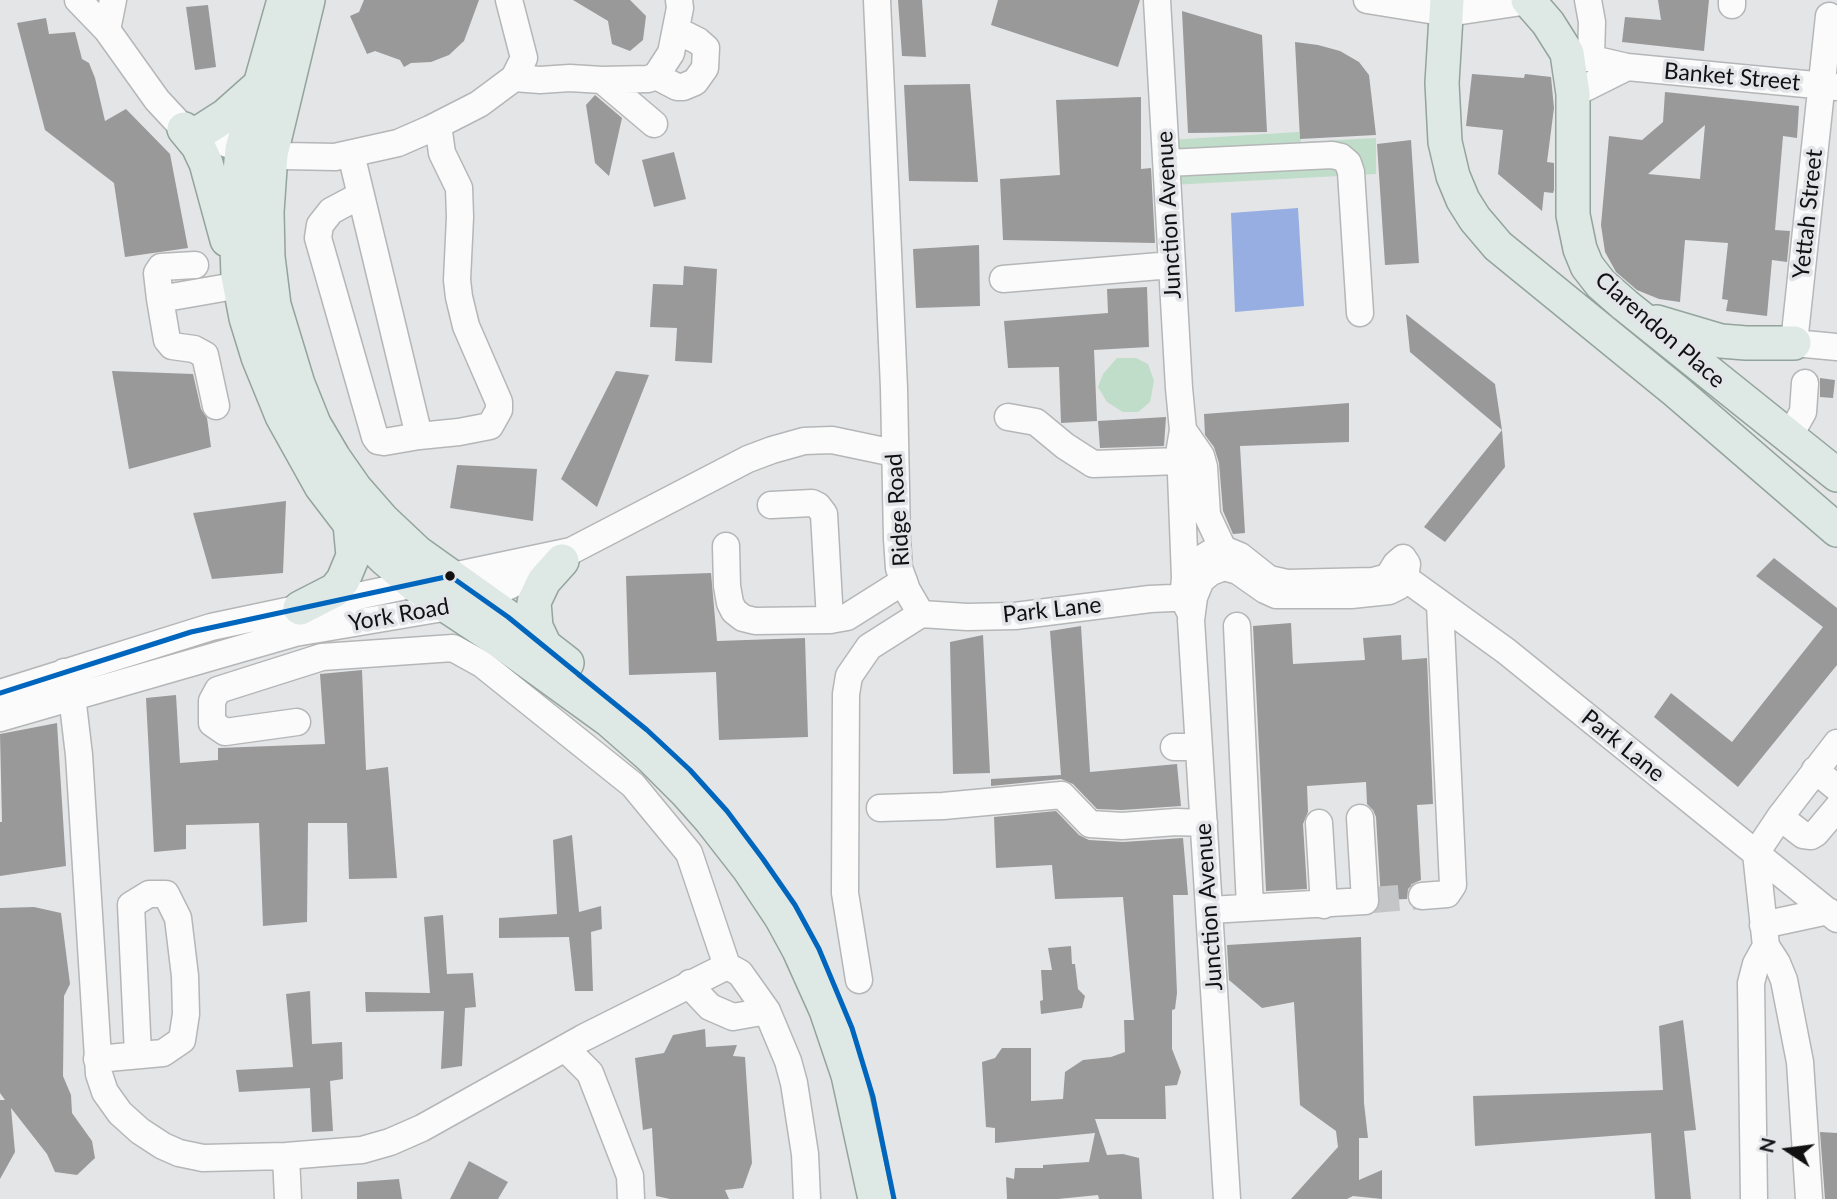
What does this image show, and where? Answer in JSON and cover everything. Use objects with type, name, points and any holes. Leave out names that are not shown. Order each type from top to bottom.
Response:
[{"type":"main road","points":[[284,0],[261,84],[256,151],[267,223],[274,305],[282,337],[314,424],[355,488],[383,520],[418,553],[450,592],[502,642],[599,713],[650,756],[710,819],[749,869],[781,917],[826,1010],[848,1075],[875,1199]]},
{"type":"main road","points":[[239,281],[236,220],[256,151],[308,0]]},
{"type":"main road","points":[[1531,0],[1548,23],[1579,55]]},
{"type":"main road","name":"Clarendon Place","points":[[1448,7],[1442,83],[1445,142],[1453,176],[1475,219],[1499,246],[1677,392],[1837,530]]},
{"type":"main road","name":"Clarendon Place","points":[[1579,55],[1573,94],[1573,215],[1580,249],[1587,266],[1601,284],[1837,475]]},
{"type":"main road","points":[[261,84],[225,116],[190,131],[206,163],[258,357],[282,416],[321,485],[350,524],[415,585],[483,598],[622,707],[690,770],[727,810],[795,905],[832,976],[863,1059],[894,1199]]},
{"type":"main road","points":[[1642,317],[1721,341],[1794,343]]},
{"type":"main road","points":[[300,608],[335,590],[343,579],[354,556],[350,524]]},
{"type":"main road","points":[[545,646],[536,627],[534,602],[544,581],[567,556]]},
{"type":"street","points":[[78,0],[107,30],[150,90],[190,131],[256,151],[335,157],[398,143],[479,104],[514,78],[524,58],[509,0]]},
{"type":"street","points":[[107,30],[113,0]]},
{"type":"street","points":[[514,78],[602,80],[648,79],[656,76],[670,53],[680,0]]},
{"type":"street","name":"Ridge Road","points":[[877,0],[894,388],[897,549],[899,568],[921,614]]},
{"type":"street","name":"Junction Avenue","points":[[1157,0],[1179,388],[1184,430],[1180,460],[1188,597],[1187,747],[1204,823],[1227,1199]]},
{"type":"street","points":[[1367,0],[1448,7],[1531,0]]},
{"type":"street","points":[[1579,55],[1592,22],[1588,0]]},
{"type":"street","name":"Yettah Street","points":[[1794,343],[1830,86],[1829,16]]},
{"type":"street","points":[[656,76],[677,87],[683,87],[695,82],[705,68],[706,48],[676,30]]},
{"type":"street","name":"Banket Street","points":[[1579,55],[1627,66],[1830,86]]},
{"type":"street","points":[[1573,94],[1627,66]]},
{"type":"street","points":[[602,80],[654,124]]},
{"type":"street","points":[[361,195],[331,211],[320,225],[318,238],[374,437],[384,442],[490,426],[499,410],[499,402],[466,326],[459,297],[459,188],[442,153],[438,125]]},
{"type":"street","points":[[351,154],[419,436]]},
{"type":"street","points":[[1167,163],[1332,155],[1341,157],[1348,163],[1351,172],[1360,313]]},
{"type":"street","points":[[195,265],[161,267],[157,273],[160,299],[167,340],[172,345],[194,349],[205,355],[216,406]]},
{"type":"street","points":[[1003,279],[1172,265]]},
{"type":"street","points":[[160,299],[239,281]]},
{"type":"street","points":[[1794,343],[1837,347]]},
{"type":"street","points":[[1788,437],[1803,412],[1805,383]]},
{"type":"street","points":[[1008,417],[1036,422],[1065,446],[1093,464],[1180,460]]},
{"type":"street","name":"Junction Avenue","points":[[1184,430],[1201,456],[1207,515],[1224,558]]},
{"type":"street","name":"York Road","points":[[483,598],[748,459],[772,450],[804,442],[832,440],[894,453]]},
{"type":"street","points":[[771,505],[812,503],[824,514],[830,620]]},
{"type":"street","points":[[726,546],[730,603],[734,611],[743,618],[755,621],[830,620],[847,617],[904,581]]},
{"type":"street","name":"York Road","points":[[0,693],[68,684],[217,654],[450,592],[567,556]]},
{"type":"street","name":"Park Lane","points":[[1224,558],[1240,556],[1269,579],[1277,582],[1324,583],[1373,581],[1388,577],[1403,558],[1406,564],[1405,578],[1526,667],[1832,915]]},
{"type":"street","points":[[1188,597],[1224,558],[1238,571],[1276,595],[1351,596],[1389,591],[1399,586],[1405,578]]},
{"type":"street","name":"York Road","points":[[0,718],[68,684],[211,627],[415,585]]},
{"type":"street","name":"Park Lane","points":[[921,614],[1015,616],[1150,599],[1188,597]]},
{"type":"street","points":[[1422,896],[1447,894],[1453,885],[1440,604]]},
{"type":"street","points":[[859,980],[845,893],[846,694],[849,676],[869,647],[921,614]]},
{"type":"street","points":[[1237,626],[1250,907]]},
{"type":"street","points":[[211,627],[217,654]]},
{"type":"street","points":[[297,722],[225,732],[212,723],[212,701],[218,690],[322,657],[453,648],[482,664],[633,785],[689,853],[727,965],[740,974],[766,1011],[781,1041],[794,1083],[807,1199]]},
{"type":"street","points":[[68,684],[79,755],[97,1059],[104,1092],[140,1131],[179,1153],[203,1158],[286,1156],[362,1150],[390,1142],[422,1128],[565,1048],[727,965]]},
{"type":"street","points":[[1809,1199],[1800,1062],[1784,980],[1764,936],[1756,853],[1837,743]]},
{"type":"street","points":[[1815,770],[1837,788]]},
{"type":"street","points":[[880,808],[943,806],[1062,795],[1090,824],[1122,826],[1204,823]]},
{"type":"street","points":[[1780,817],[1803,835],[1811,836],[1837,808]]},
{"type":"street","points":[[1210,910],[1324,905],[1369,900],[1360,818]]},
{"type":"street","points":[[1319,823],[1324,905]]},
{"type":"street","points":[[97,1059],[163,1053],[182,1040],[186,1014],[185,976],[178,918],[166,894],[149,894],[131,905],[138,1054]]},
{"type":"street","points":[[1764,936],[1832,915]]},
{"type":"street","points":[[1754,1199],[1751,984],[1764,936]]},
{"type":"street","points":[[690,982],[692,988],[710,1007],[733,1017],[766,1011]]},
{"type":"street","points":[[565,1048],[590,1073],[630,1176],[631,1199]]},
{"type":"street","points":[[286,1156],[288,1199]]},
{"type":"green space","points":[[1299,132],[1301,142],[1376,138],[1376,174],[1171,185],[1169,140]]},
{"type":"green space","points":[[1117,358],[1136,358],[1148,364],[1154,381],[1150,402],[1138,412],[1123,412],[1107,402],[1098,387],[1103,374]]},
{"type":"water","points":[[1298,208],[1304,306],[1235,312],[1231,213]]},
{"type":"building","points":[[364,0],[479,0],[464,41],[449,55],[431,62],[411,63],[404,67],[400,60],[375,51],[367,54],[350,16],[359,12]]},
{"type":"building","points":[[573,0],[630,0],[646,16],[643,40],[630,51],[612,44],[608,21]]},
{"type":"building","points":[[898,0],[922,0],[926,57],[902,56]]},
{"type":"building","points":[[998,0],[1140,0],[1118,67],[991,25]]},
{"type":"building","points":[[1658,0],[1709,0],[1704,51],[1622,42],[1625,17],[1661,20]]},
{"type":"building","points":[[208,5],[216,67],[195,70],[186,7]]},
{"type":"building","points":[[1182,11],[1262,35],[1267,132],[1188,133]]},
{"type":"building","points":[[46,18],[49,34],[75,32],[82,59],[89,63],[95,78],[105,121],[126,109],[170,154],[188,248],[125,257],[114,183],[45,130],[17,23]]},
{"type":"building","points":[[1295,42],[1340,51],[1359,62],[1369,75],[1376,135],[1300,139]]},
{"type":"building","points":[[1472,74],[1551,77],[1554,108],[1547,162],[1554,163],[1554,190],[1553,193],[1544,192],[1542,211],[1498,174],[1503,130],[1466,126]]},
{"type":"building","points":[[970,84],[978,182],[909,181],[904,85]]},
{"type":"building","points":[[1665,92],[1799,106],[1797,138],[1783,136],[1775,230],[1790,231],[1787,262],[1772,260],[1767,316],[1726,311],[1728,300],[1722,299],[1728,243],[1685,240],[1680,302],[1659,299],[1637,290],[1616,272],[1605,252],[1601,225],[1609,136],[1642,140],[1663,122]],"holes":[[[1705,125],[1700,179],[1648,174]]]},
{"type":"building","points":[[595,95],[622,118],[609,176],[595,163],[586,105]]},
{"type":"building","points":[[1141,97],[1141,169],[1151,168],[1155,243],[1003,240],[1000,179],[1060,175],[1056,100]]},
{"type":"building","points":[[1411,140],[1419,263],[1385,265],[1377,144]]},
{"type":"building","points":[[674,152],[686,199],[654,207],[642,160]]},
{"type":"building","points":[[979,245],[980,306],[916,308],[913,249]]},
{"type":"building","points":[[684,266],[717,269],[712,363],[675,361],[677,328],[650,327],[653,284],[683,285]]},
{"type":"building","points":[[1147,287],[1149,347],[1094,350],[1097,421],[1061,423],[1059,367],[1008,368],[1004,321],[1108,313],[1107,289]]},
{"type":"building","points":[[1406,314],[1495,384],[1502,430],[1410,352]]},
{"type":"building","points":[[112,371],[193,374],[201,409],[207,418],[211,447],[129,469]]},
{"type":"building","points":[[616,371],[649,375],[597,507],[561,479]]},
{"type":"building","points":[[1820,378],[1835,380],[1833,398],[1820,397]]},
{"type":"building","points":[[1349,403],[1349,442],[1240,446],[1245,533],[1233,534],[1223,511],[1219,463],[1214,447],[1205,435],[1204,414]]},
{"type":"building","points":[[1166,417],[1164,446],[1100,448],[1098,421]]},
{"type":"building","points":[[1502,430],[1505,467],[1445,542],[1424,527]]},
{"type":"building","points":[[457,465],[537,469],[533,521],[450,508]]},
{"type":"building","points":[[286,501],[283,573],[212,579],[193,513]]},
{"type":"building","points":[[1774,558],[1837,608],[1837,665],[1738,787],[1654,717],[1671,693],[1732,742],[1823,627],[1756,576]]},
{"type":"building","points":[[711,573],[717,641],[805,638],[808,737],[719,740],[716,672],[629,675],[626,576]]},
{"type":"building","points":[[1291,623],[1293,664],[1365,660],[1363,638],[1401,635],[1402,660],[1427,658],[1433,804],[1417,805],[1421,880],[1408,889],[1407,899],[1381,900],[1376,817],[1367,804],[1366,782],[1307,786],[1308,812],[1303,824],[1307,889],[1266,891],[1253,626]]},
{"type":"building","points":[[1081,626],[1090,772],[1177,764],[1181,806],[1097,809],[1073,784],[1061,779],[991,786],[991,779],[1061,775],[1050,631]]},
{"type":"building","points":[[983,635],[990,773],[953,774],[950,642]]},
{"type":"building","points":[[362,670],[366,770],[388,767],[397,878],[349,879],[347,823],[308,823],[307,922],[263,926],[259,823],[186,825],[186,849],[154,852],[146,698],[176,695],[180,763],[218,760],[218,748],[325,744],[320,674]]},
{"type":"building","points":[[57,723],[66,866],[0,876],[0,734]]},
{"type":"building","points":[[1056,811],[1079,835],[1089,840],[1123,842],[1183,838],[1188,895],[1173,895],[1177,993],[1175,1009],[1172,1010],[1172,1049],[1181,1072],[1177,1085],[1165,1086],[1166,1119],[1095,1119],[1107,1155],[1123,1154],[1139,1158],[1142,1199],[1099,1199],[1098,1195],[1058,1199],[1007,1199],[1006,1177],[1014,1179],[1015,1168],[1043,1168],[1043,1165],[1089,1162],[1095,1133],[995,1143],[995,1128],[986,1127],[982,1062],[995,1058],[1002,1048],[1031,1048],[1031,1101],[1063,1099],[1065,1072],[1083,1060],[1111,1057],[1125,1052],[1124,1020],[1134,1020],[1123,897],[1055,899],[1052,865],[996,868],[994,817]]},
{"type":"building","points":[[572,835],[579,912],[601,906],[602,929],[591,932],[593,991],[575,991],[569,937],[499,938],[499,918],[557,914],[553,840]]},
{"type":"building","points":[[34,907],[61,913],[70,984],[64,996],[63,1076],[71,1095],[72,1113],[92,1141],[95,1158],[77,1175],[55,1172],[47,1154],[11,1108],[15,1152],[0,1179],[0,1100],[5,1100],[0,1093],[0,908]]},
{"type":"building","points":[[443,915],[447,974],[473,973],[476,1007],[465,1008],[462,1066],[441,1069],[444,1011],[366,1012],[365,992],[430,993],[424,917]]},
{"type":"building","points":[[1361,937],[1364,1103],[1368,1138],[1359,1138],[1359,1180],[1382,1170],[1382,1199],[1353,1196],[1347,1199],[1291,1199],[1338,1147],[1336,1131],[1300,1105],[1294,1002],[1262,1008],[1229,980],[1227,945]]},
{"type":"building","points":[[1071,946],[1078,989],[1085,996],[1082,1008],[1041,1014],[1041,970],[1052,970],[1048,948]]},
{"type":"building","points":[[310,991],[312,1044],[342,1042],[343,1079],[330,1081],[333,1131],[312,1132],[310,1088],[239,1092],[236,1070],[293,1067],[286,994]]},
{"type":"building","points":[[1683,1020],[1696,1130],[1684,1131],[1691,1199],[1655,1199],[1651,1133],[1475,1146],[1473,1096],[1663,1090],[1659,1026]]},
{"type":"building","points":[[705,1029],[706,1047],[737,1045],[733,1056],[745,1057],[752,1163],[743,1188],[725,1190],[729,1199],[670,1199],[656,1196],[652,1128],[643,1130],[635,1058],[664,1053],[673,1035]]},
{"type":"building","points":[[1820,1132],[1837,1133],[1837,1199],[1825,1199]]},
{"type":"building","points":[[469,1161],[508,1182],[498,1199],[450,1199]]},
{"type":"building","points":[[399,1179],[402,1199],[357,1199],[357,1182]]},
{"type":"tunnel","points":[[1373,900],[1422,896]]},
{"type":"transit line","points":[[0,693],[191,632],[450,576],[508,617],[647,730],[690,770],[727,811],[763,859],[795,905],[819,949],[852,1028],[873,1097],[894,1199]]}]
